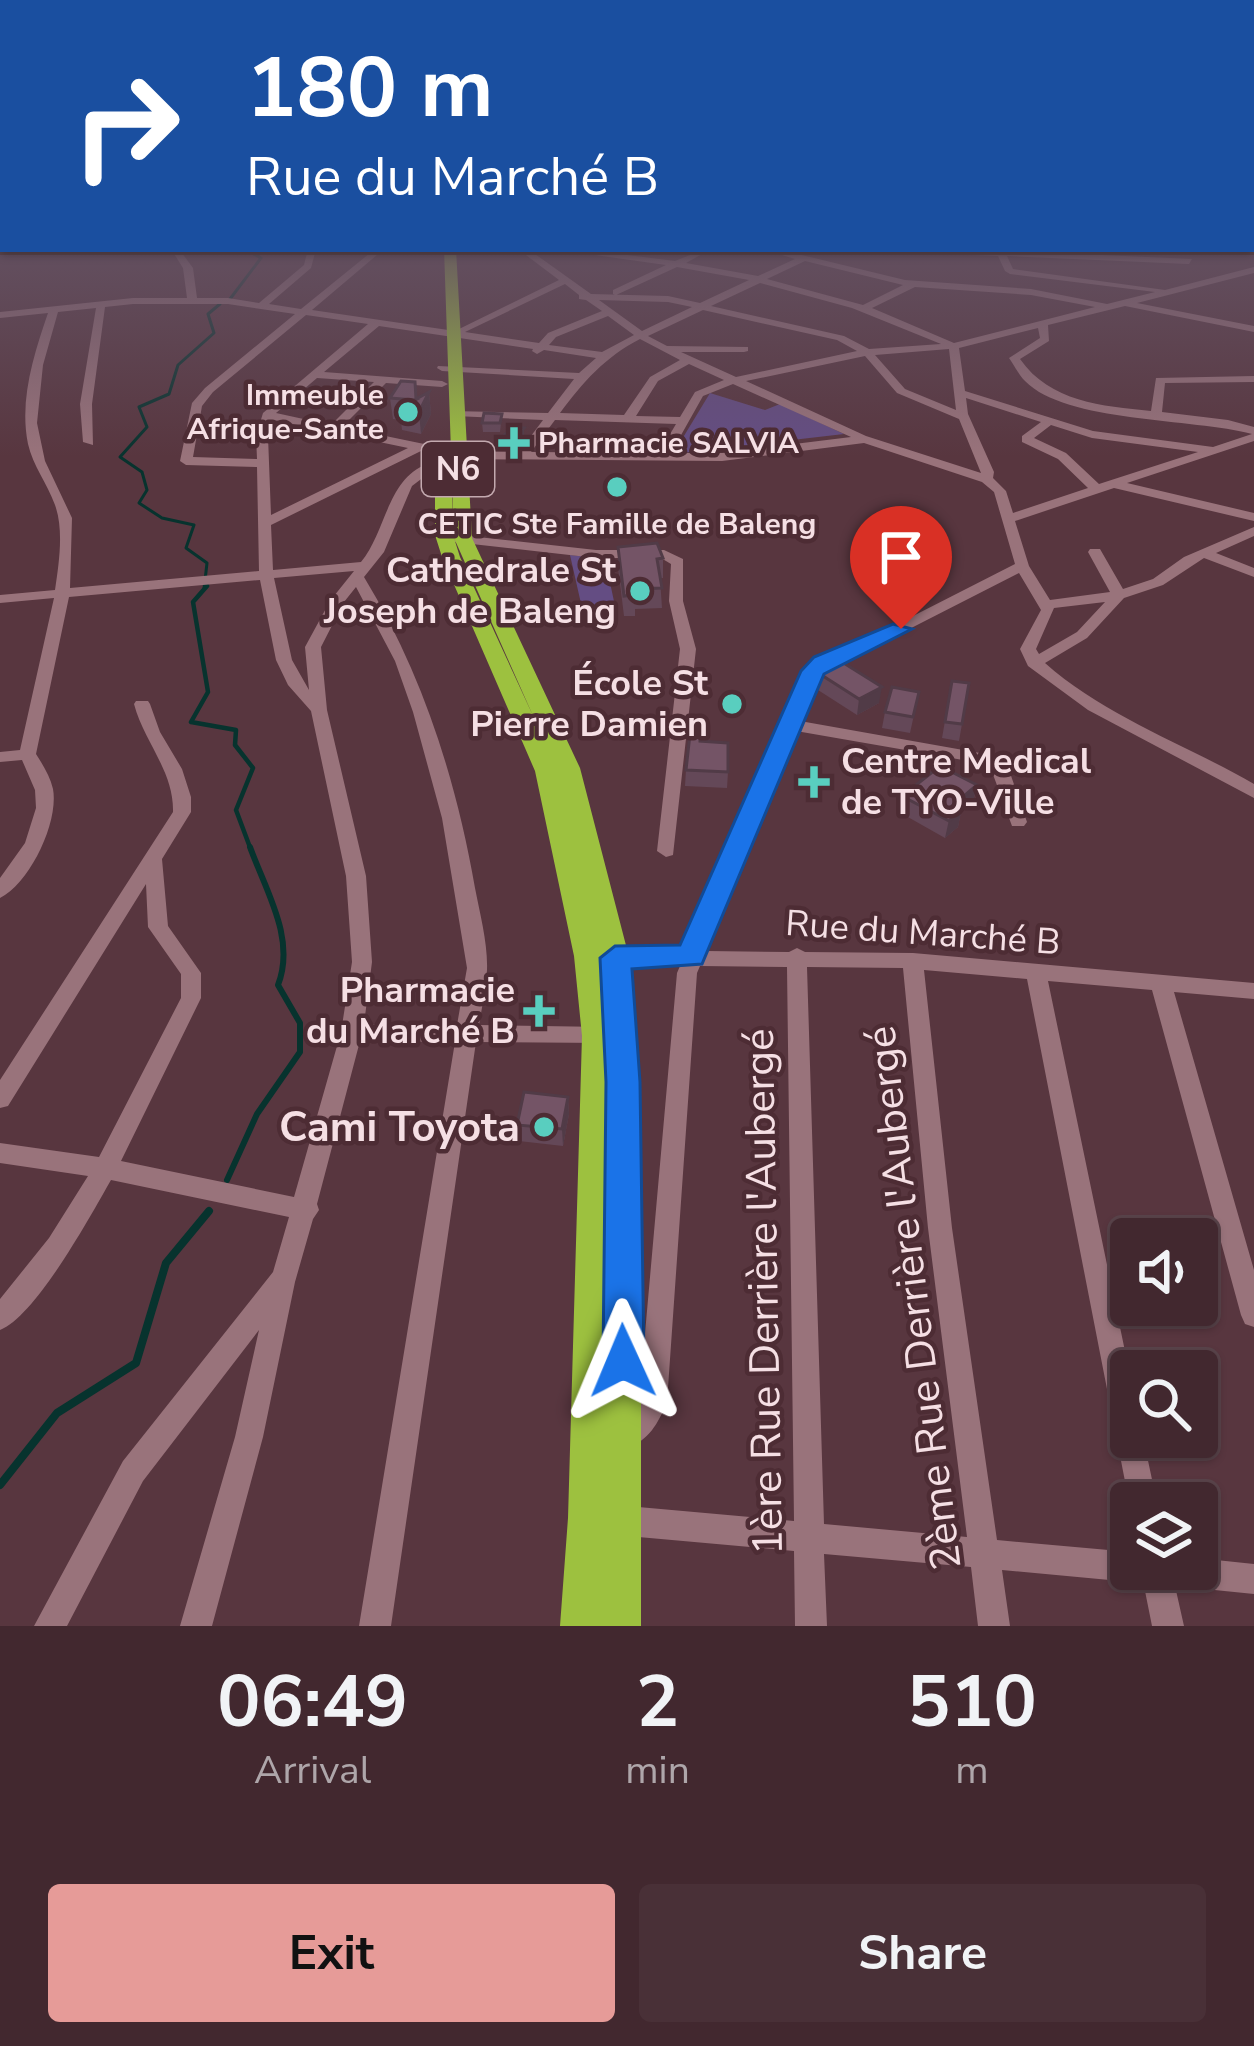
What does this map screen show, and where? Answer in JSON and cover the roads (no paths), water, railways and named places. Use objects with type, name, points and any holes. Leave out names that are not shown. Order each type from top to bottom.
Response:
[{"type":"highway","name":"N6","points":[[448,305],[445,455],[454,538],[557,769],[602,957],[626,1435],[620,1626]]},
{"type":"highway","name":"N6","points":[[445,455],[455,413],[446,373]]},
{"type":"highway","name":"N6","points":[[581,1626],[609,1035]]},
{"type":"street","points":[[0,315],[91,305]]},
{"type":"street","points":[[89,442],[86,404],[101,305]]},
{"type":"street","points":[[262,305],[605,356]]},
{"type":"street","points":[[264,463],[186,460],[196,405],[311,305]]},
{"type":"street","points":[[450,331],[510,305]]},
{"type":"street","points":[[595,305],[665,350],[730,381],[865,439],[986,479],[1000,490],[1022,566],[1047,605],[1048,616],[1028,649],[1034,663],[1093,705],[1214,765],[1254,793]]},
{"type":"street","points":[[691,305],[840,338],[867,352],[902,392],[963,417]]},
{"type":"street","points":[[859,305],[954,346]]},
{"type":"street","points":[[867,307],[871,305]]},
{"type":"street","points":[[1096,305],[1107,307]]},
{"type":"street","points":[[662,458],[699,394],[730,381],[867,352],[954,346],[1117,305]]},
{"type":"street","points":[[1134,305],[1254,329]]},
{"type":"street","points":[[522,456],[582,376],[605,356],[639,334],[702,306]]},
{"type":"street","points":[[0,891],[38,844],[43,823],[42,775],[27,754],[59,593],[67,523],[38,458],[31,409],[54,308]]},
{"type":"street","points":[[529,372],[540,344],[575,322],[607,313]]},
{"type":"street","points":[[319,710],[296,685],[284,660],[266,574],[267,416],[376,323]]},
{"type":"street","points":[[1043,325],[1045,339],[1014,358],[1024,374],[1085,405],[1208,418],[1254,434]]},
{"type":"street","points":[[954,346],[963,417],[988,472],[986,479]]},
{"type":"street","points":[[665,350],[744,349]]},
{"type":"street","points":[[629,417],[654,379],[687,360]]},
{"type":"street","points":[[315,374],[382,380],[446,373],[582,376]]},
{"type":"street","points":[[334,429],[382,380]]},
{"type":"street","points":[[1156,414],[1160,380],[1254,380]]},
{"type":"street","points":[[961,393],[1106,437],[1170,440],[1219,451]]},
{"type":"street","points":[[455,413],[684,421]]},
{"type":"street","points":[[267,416],[445,455],[722,457],[865,439]]},
{"type":"street","points":[[1048,422],[1026,440],[1062,456],[1098,490]]},
{"type":"street","points":[[1008,518],[1219,451],[1254,434]]},
{"type":"street","points":[[266,522],[445,455]]},
{"type":"street","points":[[196,1626],[352,1032],[362,962],[361,914],[337,771],[319,710],[313,646],[393,523],[406,484],[445,455]]},
{"type":"street","points":[[1114,484],[1254,517]]},
{"type":"street","points":[[1047,605],[1118,596],[1159,582],[1204,553],[1254,531]]},
{"type":"street","points":[[454,538],[596,554],[664,554],[678,562],[676,601],[688,649],[666,851]]},
{"type":"street","points":[[1095,552],[1118,596]]},
{"type":"street","points":[[1204,553],[1254,573]]},
{"type":"street","points":[[626,1435],[646,1418],[652,1402],[691,956],[813,671],[822,662],[868,644],[1022,566]]},
{"type":"street","points":[[0,599],[266,574],[361,571]]},
{"type":"street","points":[[361,571],[405,668],[467,887],[477,968],[375,1626]]},
{"type":"street","points":[[1034,663],[1082,635],[1118,596]]},
{"type":"street","points":[[0,1100],[182,812],[184,795],[142,704]]},
{"type":"street","points":[[793,725],[991,760],[999,766],[1018,822]]},
{"type":"street","points":[[0,757],[27,754]]},
{"type":"street","points":[[0,1318],[37,1275],[103,1168],[194,986],[182,958],[158,926],[154,862]]},
{"type":"street","name":"Rue du Marché B","points":[[602,957],[797,956],[913,962],[1254,991]]},
{"type":"street","name":"1ère Rue Derrière l'Aubergé","points":[[797,956],[811,1626]]},
{"type":"street","name":"2ème Rue Derrière l'Aubergé","points":[[913,962],[940,1228],[994,1626]]},
{"type":"street","points":[[1036,972],[1138,1482]]},
{"type":"street","points":[[1161,984],[1254,1315]]},
{"type":"street","points":[[352,1032],[609,1035]]},
{"type":"street","points":[[0,1154],[103,1168],[307,1210]]},
{"type":"street","points":[[50,1626],[133,1471],[284,1278]]},
{"type":"street","points":[[588,1519],[810,1534],[985,1557],[1110,1566]]},
{"type":"street","points":[[1218,1575],[1254,1579]]},
{"type":"street","points":[[1162,1590],[1168,1626]]},
{"type":"waterway","points":[[204,589],[207,563],[186,548],[194,525],[162,518],[139,503],[147,490],[142,472],[120,457],[147,427],[139,407],[169,394],[178,365],[214,333],[208,314],[219,305]]},
{"type":"waterway","points":[[207,586],[193,602],[208,692],[191,722],[236,730],[235,745],[253,768],[236,810],[251,850]]},
{"type":"waterway","points":[[227,1180],[257,1114],[300,1052],[300,1023],[278,985],[283,968],[281,933],[250,847]]},
{"type":"waterway","points":[[0,1485],[57,1413],[136,1363],[166,1263],[209,1211]]},
{"type":"place","name":"Immeuble Afrique-Sante","points":[[408,412]]},
{"type":"place","name":"Pharmacie SALVIA","points":[[514,443]]},
{"type":"place","name":"CETIC Ste Famille de Baleng","points":[[617,487]]},
{"type":"place","name":"Cathedrale St Joseph de Baleng","points":[[640,591]]},
{"type":"place","name":"École St Pierre Damien","points":[[732,704]]},
{"type":"place","name":"Centre Medical de TYO-Ville","points":[[814,782]]},
{"type":"place","name":"Pharmacie du Marché B","points":[[539,1011]]},
{"type":"place","name":"Cami Toyota","points":[[544,1127]]}]
